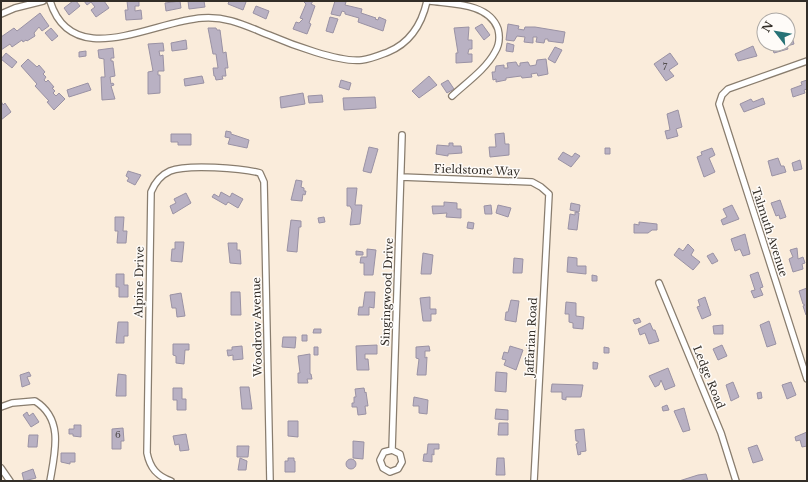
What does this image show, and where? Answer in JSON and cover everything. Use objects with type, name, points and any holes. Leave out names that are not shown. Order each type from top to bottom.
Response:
[{"type":"street","points":[[1,14],[15,8],[43,1]]},
{"type":"street","points":[[50,1],[54,12],[62,24],[72,32],[88,39],[101,40],[189,19],[217,17],[239,22],[268,35],[304,48],[340,58],[361,60],[396,48],[404,42],[417,26],[428,1],[468,6],[491,17],[500,34],[499,43],[495,53],[487,63],[452,96]]},
{"type":"street","name":"Talmuth Avenue","points":[[807,61],[728,89],[723,92],[719,101],[720,109],[807,379]]},
{"type":"street","name":"Singingwood Drive","points":[[392,450],[402,135]]},
{"type":"street","name":"Alpine Drive","points":[[171,481],[159,476],[152,470],[147,453],[151,192],[160,177],[176,170],[247,169],[260,173]]},
{"type":"street","name":"Woodrow Avenue","points":[[260,173],[264,182],[266,197],[270,481]]},
{"type":"street","name":"Fieldstone Way","points":[[401,177],[532,182],[549,194]]},
{"type":"street","name":"Jaffarian Road","points":[[534,481],[549,194]]},
{"type":"street","name":"Ledge Road","points":[[659,283],[721,433],[736,481]]},
{"type":"street","points":[[1,407],[12,403],[35,401],[48,411],[55,426],[56,442],[50,481]]},
{"type":"street","points":[[392,450],[400,454],[402,462],[398,469],[390,472],[383,468],[380,460],[384,452],[392,450]]},
{"type":"street","points":[[1,468],[10,481]]},
{"type":"building","points":[[73,1],[76,1],[80,6],[69,15],[64,8]]},
{"type":"building","points":[[84,1],[104,1],[109,8],[96,17],[91,10],[95,7],[91,2],[87,5]]},
{"type":"building","points":[[127,1],[139,1],[139,6],[135,6],[135,11],[141,10],[142,19],[126,20],[125,10],[128,10]]},
{"type":"building","points":[[180,1],[181,8],[166,11],[165,3]]},
{"type":"building","points":[[188,1],[204,1],[205,7],[189,9]]},
{"type":"building","points":[[229,1],[246,2],[243,10],[228,4]]},
{"type":"building","points":[[303,1],[313,1],[311,4],[315,6],[307,34],[293,29],[296,22],[299,23],[303,19],[300,18],[306,4]]},
{"type":"building","points":[[335,1],[346,2],[345,5],[362,9],[361,13],[376,18],[375,19],[378,20],[379,17],[386,20],[383,31],[358,22],[359,18],[345,14],[345,12],[342,11],[340,16],[331,14]]},
{"type":"building","points":[[256,6],[269,11],[266,19],[253,13]]},
{"type":"building","points":[[40,13],[49,26],[42,31],[39,27],[34,33],[35,36],[27,41],[26,40],[23,42],[22,40],[12,47],[10,44],[1,50],[1,37],[14,28],[17,31]]},
{"type":"building","points":[[330,17],[338,19],[333,33],[326,31]]},
{"type":"building","points":[[482,24],[490,35],[484,40],[475,28]]},
{"type":"building","points":[[508,24],[519,26],[518,29],[524,30],[525,27],[535,27],[565,32],[563,43],[548,41],[548,39],[545,39],[544,43],[536,42],[537,37],[533,37],[533,43],[524,42],[525,37],[517,36],[514,41],[506,40]]},
{"type":"building","points":[[469,27],[468,40],[472,40],[472,49],[469,49],[468,54],[472,54],[472,62],[456,63],[456,53],[458,53],[454,28]]},
{"type":"building","points":[[51,28],[58,36],[52,41],[45,33]]},
{"type":"building","points":[[208,28],[216,28],[217,30],[220,30],[223,53],[226,52],[228,68],[225,68],[226,76],[222,76],[223,79],[216,80],[214,76],[213,68],[218,68],[216,54],[213,54]]},
{"type":"building","points":[[186,40],[187,49],[172,51],[171,43]]},
{"type":"building","points":[[163,43],[164,51],[159,51],[160,56],[163,55],[164,71],[158,71],[158,75],[160,75],[160,93],[148,94],[148,72],[153,71],[148,44]]},
{"type":"building","points":[[507,43],[514,45],[513,52],[506,51]]},
{"type":"building","points":[[753,46],[757,56],[738,61],[735,54]]},
{"type":"building","points":[[555,47],[562,50],[555,63],[548,59]]},
{"type":"building","points":[[113,48],[114,58],[111,58],[111,61],[113,61],[115,76],[110,77],[111,84],[113,83],[114,85],[111,86],[115,99],[102,100],[101,77],[105,77],[104,59],[99,58],[98,50]]},
{"type":"building","points":[[86,51],[86,56],[79,57],[79,52]]},
{"type":"building","points":[[6,53],[17,62],[12,68],[1,59]]},
{"type":"building","points":[[670,53],[678,64],[669,70],[674,76],[666,81],[654,64]]},
{"type":"building","points":[[28,59],[37,67],[39,65],[45,72],[43,74],[46,77],[44,80],[46,82],[48,80],[54,87],[52,88],[55,91],[53,93],[56,96],[59,93],[65,99],[54,110],[47,102],[49,101],[35,86],[37,84],[21,66]]},
{"type":"building","points":[[546,59],[548,74],[538,76],[537,73],[531,74],[532,77],[522,78],[521,76],[506,78],[506,80],[496,82],[496,79],[493,80],[492,72],[495,72],[496,66],[504,65],[504,68],[508,68],[507,63],[516,62],[518,66],[520,66],[520,63],[528,62],[530,66],[536,65],[537,60]]},
{"type":"building","points":[[202,76],[204,83],[185,86],[184,79]]},
{"type":"building","points":[[429,76],[437,85],[419,98],[412,91]]},
{"type":"building","points":[[341,80],[351,83],[349,90],[339,87]]},
{"type":"building","points":[[448,80],[454,89],[447,93],[441,84]]},
{"type":"building","points":[[807,80],[807,89],[804,90],[805,93],[793,97],[791,89],[802,85],[801,82]]},
{"type":"building","points":[[88,83],[91,90],[69,97],[67,90]]},
{"type":"building","points":[[303,93],[305,104],[281,108],[280,97]]},
{"type":"building","points":[[322,95],[323,102],[309,103],[308,96]]},
{"type":"building","points":[[375,97],[376,108],[344,110],[343,98]]},
{"type":"building","points":[[763,98],[765,104],[744,112],[740,104],[751,99],[753,102]]},
{"type":"building","points":[[1,101],[3,105],[5,103],[11,112],[1,120]]},
{"type":"building","points":[[678,110],[682,127],[676,129],[678,136],[667,139],[665,131],[670,130],[667,114]]},
{"type":"building","points":[[226,131],[249,140],[247,148],[228,144],[230,138],[225,137]]},
{"type":"building","points":[[504,133],[505,144],[509,144],[509,155],[490,157],[489,147],[496,147],[495,134]]},
{"type":"building","points":[[171,134],[191,134],[191,145],[178,145],[178,142],[171,142]]},
{"type":"building","points":[[449,143],[453,143],[453,146],[461,146],[462,153],[448,154],[448,156],[436,154],[437,145],[449,146]]},
{"type":"building","points":[[369,147],[378,149],[371,173],[363,171]]},
{"type":"building","points":[[605,148],[610,148],[610,154],[605,154]]},
{"type":"building","points":[[712,148],[715,155],[709,158],[715,172],[704,177],[697,157],[702,155],[701,152]]},
{"type":"building","points":[[563,152],[572,157],[575,153],[580,156],[571,167],[558,159]]},
{"type":"building","points":[[778,158],[781,166],[784,166],[786,172],[772,176],[768,161]]},
{"type":"building","points":[[800,160],[802,169],[794,171],[792,163]]},
{"type":"building","points":[[128,171],[141,175],[135,185],[127,181],[129,178],[126,176]]},
{"type":"building","points":[[296,180],[302,181],[301,187],[304,188],[304,191],[306,191],[305,195],[303,194],[302,201],[291,200]]},
{"type":"building","points":[[347,188],[357,188],[355,205],[362,205],[360,224],[350,225],[352,210],[350,206],[347,206]]},
{"type":"building","points":[[221,192],[230,197],[232,193],[243,199],[238,208],[228,202],[226,205],[212,197],[214,194],[219,197]]},
{"type":"building","points":[[186,193],[191,203],[173,214],[170,206],[176,203],[174,199]]},
{"type":"building","points":[[780,200],[786,217],[780,219],[779,215],[776,216],[771,203]]},
{"type":"building","points":[[444,202],[457,203],[457,209],[461,209],[461,218],[446,217],[447,213],[433,214],[432,206],[444,206]]},
{"type":"building","points":[[571,203],[580,205],[579,212],[570,210]]},
{"type":"building","points":[[491,205],[492,214],[485,214],[484,206]]},
{"type":"building","points":[[498,205],[511,208],[508,217],[496,213]]},
{"type":"building","points":[[732,205],[739,219],[723,225],[721,220],[727,217],[723,209]]},
{"type":"building","points":[[575,212],[579,213],[577,230],[568,229],[570,214],[575,215]]},
{"type":"building","points":[[115,217],[124,217],[123,231],[127,231],[126,243],[117,243],[118,231],[115,231]]},
{"type":"building","points":[[324,217],[325,222],[319,223],[318,218]]},
{"type":"building","points":[[291,220],[301,221],[301,227],[299,227],[297,252],[287,251]]},
{"type":"building","points":[[468,222],[474,223],[473,229],[467,228]]},
{"type":"building","points":[[639,222],[657,224],[657,230],[652,230],[648,233],[634,233],[634,224],[639,225]]},
{"type":"building","points":[[745,234],[750,254],[743,256],[740,249],[735,251],[731,239]]},
{"type":"building","points":[[175,242],[184,242],[182,262],[171,261],[172,249],[175,249]]},
{"type":"building","points":[[228,243],[237,243],[237,250],[240,250],[241,264],[230,263]]},
{"type":"building","points":[[688,244],[694,250],[691,255],[700,262],[693,270],[674,255],[679,248],[683,251]]},
{"type":"building","points":[[797,248],[798,259],[803,257],[805,263],[802,264],[803,269],[793,272],[789,259],[793,257],[790,250]]},
{"type":"building","points":[[367,249],[376,250],[373,275],[364,275],[364,263],[360,263],[361,257],[367,257]]},
{"type":"building","points":[[356,251],[363,252],[363,255],[356,255]]},
{"type":"building","points":[[423,253],[433,255],[431,274],[421,274]]},
{"type":"building","points":[[713,253],[718,261],[712,264],[707,256]]},
{"type":"building","points":[[568,257],[577,258],[577,266],[586,266],[586,274],[567,272]]},
{"type":"building","points":[[514,258],[523,259],[522,273],[513,273]]},
{"type":"building","points":[[758,272],[763,287],[760,288],[763,295],[754,298],[751,291],[755,290],[750,275]]},
{"type":"building","points":[[116,274],[124,274],[124,285],[128,285],[128,297],[119,297],[119,287],[116,287]]},
{"type":"building","points":[[592,275],[597,276],[597,281],[592,281]]},
{"type":"building","points":[[807,288],[806,315],[803,306],[805,305],[803,304],[799,291]]},
{"type":"building","points":[[231,292],[240,292],[241,315],[231,315]]},
{"type":"building","points":[[365,292],[375,292],[374,308],[369,307],[369,315],[358,315],[359,307],[363,307]]},
{"type":"building","points":[[181,293],[185,316],[177,317],[176,308],[172,308],[170,295]]},
{"type":"building","points":[[430,297],[430,309],[436,309],[436,314],[431,314],[431,321],[423,321],[420,298]]},
{"type":"building","points":[[705,297],[711,315],[702,319],[697,307],[700,306],[698,300]]},
{"type":"building","points":[[511,300],[519,301],[516,322],[505,320],[506,312],[508,312]]},
{"type":"building","points":[[566,302],[576,303],[576,316],[584,317],[583,329],[573,328],[573,323],[569,322],[569,314],[565,314]]},
{"type":"building","points":[[639,318],[641,322],[635,324],[633,320]]},
{"type":"building","points":[[769,321],[776,344],[767,347],[760,325]]},
{"type":"building","points":[[118,322],[128,322],[128,336],[124,336],[124,343],[116,343]]},
{"type":"building","points":[[650,323],[653,330],[655,330],[659,341],[649,344],[645,333],[640,335],[638,329]]},
{"type":"building","points":[[723,325],[723,334],[714,334],[713,326]]},
{"type":"building","points":[[314,329],[321,329],[321,333],[313,333]]},
{"type":"building","points":[[302,335],[307,335],[307,341],[302,341]]},
{"type":"building","points":[[283,337],[296,337],[295,348],[282,347]]},
{"type":"building","points":[[173,344],[189,344],[189,350],[185,350],[184,364],[176,363],[176,356],[173,355]]},
{"type":"building","points":[[377,345],[377,354],[365,354],[365,359],[368,359],[369,370],[357,370],[356,346]]},
{"type":"building","points":[[722,345],[727,356],[718,360],[713,349]]},
{"type":"building","points":[[242,346],[243,359],[233,360],[233,355],[228,356],[227,350],[232,350],[232,347]]},
{"type":"building","points":[[429,346],[430,351],[425,351],[425,358],[427,357],[426,375],[417,375],[419,359],[416,358],[416,347]]},
{"type":"building","points":[[510,346],[523,350],[516,370],[504,365],[506,360],[502,359],[504,352],[508,353]]},
{"type":"building","points":[[314,347],[318,347],[318,355],[314,355]]},
{"type":"building","points":[[604,347],[609,348],[609,353],[604,353]]},
{"type":"building","points":[[310,354],[310,374],[312,379],[307,379],[308,383],[298,383],[298,373],[300,373],[298,356]]},
{"type":"building","points":[[593,362],[598,363],[597,369],[593,369]]},
{"type":"building","points":[[668,368],[675,386],[665,390],[661,380],[659,385],[655,387],[649,376]]},
{"type":"building","points":[[29,372],[31,376],[27,377],[30,384],[22,387],[20,375]]},
{"type":"building","points":[[496,372],[507,373],[506,392],[495,391]]},
{"type":"building","points":[[118,374],[126,375],[126,396],[116,396]]},
{"type":"building","points":[[733,382],[739,397],[731,401],[726,385]]},
{"type":"building","points":[[791,382],[796,395],[787,399],[782,385]]},
{"type":"building","points":[[552,384],[583,385],[581,397],[566,397],[566,400],[562,399],[562,392],[551,392]]},
{"type":"building","points":[[240,387],[249,387],[252,409],[242,409]]},
{"type":"building","points":[[173,388],[182,388],[182,399],[186,399],[186,410],[177,410],[177,400],[173,400]]},
{"type":"building","points":[[364,388],[368,406],[365,406],[366,414],[358,415],[357,407],[352,407],[354,397],[356,397],[355,389]]},
{"type":"building","points":[[761,392],[762,398],[758,399],[757,393]]},
{"type":"building","points":[[414,397],[428,400],[427,414],[419,413],[419,406],[413,406]]},
{"type":"building","points":[[667,405],[669,410],[663,411],[662,407]]},
{"type":"building","points":[[684,408],[690,430],[683,432],[674,411]]},
{"type":"building","points":[[496,409],[508,410],[508,420],[495,419]]},
{"type":"building","points":[[27,412],[29,416],[33,413],[39,422],[31,427],[23,415]]},
{"type":"building","points":[[288,421],[298,421],[298,437],[288,436]]},
{"type":"building","points":[[499,423],[508,423],[508,435],[498,435]]},
{"type":"building","points":[[74,425],[81,425],[81,437],[69,434],[69,429],[74,429]]},
{"type":"building","points":[[123,428],[124,441],[121,441],[121,449],[112,449],[112,429]]},
{"type":"building","points":[[584,429],[586,451],[580,452],[581,454],[578,455],[576,444],[578,441],[576,441],[575,430]]},
{"type":"building","points":[[807,432],[807,446],[802,447],[800,440],[796,441],[795,437]]},
{"type":"building","points":[[186,434],[189,450],[180,451],[179,444],[175,445],[173,436]]},
{"type":"building","points":[[29,435],[38,435],[37,447],[28,447]]},
{"type":"building","points":[[353,441],[364,442],[363,459],[353,458]]},
{"type":"building","points":[[428,444],[439,444],[439,449],[434,449],[434,455],[432,454],[432,462],[423,461],[424,454],[427,454]]},
{"type":"building","points":[[757,445],[763,460],[753,463],[748,448]]},
{"type":"building","points":[[237,446],[249,446],[248,457],[237,457]]},
{"type":"building","points":[[61,453],[75,453],[75,462],[70,462],[70,464],[61,462]]},
{"type":"building","points":[[240,458],[247,461],[246,470],[238,470]]},
{"type":"building","points":[[288,458],[294,458],[295,472],[285,472],[285,461],[288,461]]},
{"type":"building","points":[[497,458],[504,458],[505,475],[496,475]]},
{"type":"building","points":[[349,459],[353,459],[356,464],[353,469],[349,469],[346,466],[346,462]]},
{"type":"building","points":[[33,469],[36,478],[24,481],[22,473]]},
{"type":"building","points":[[706,474],[708,481],[679,481],[698,475]]}]
